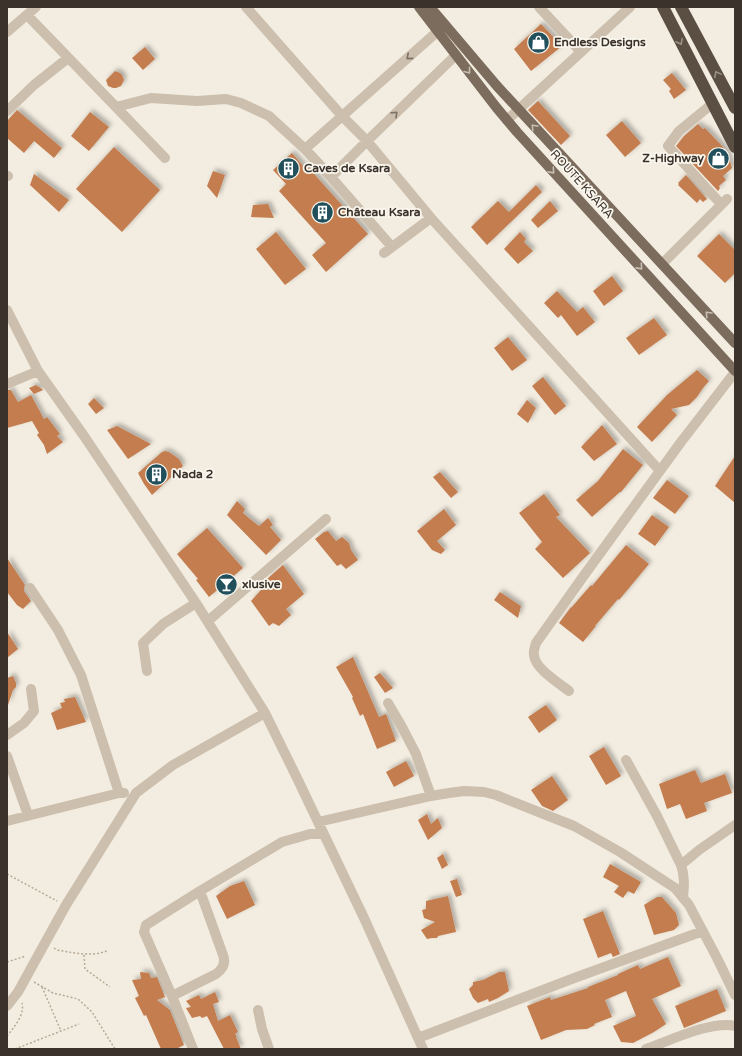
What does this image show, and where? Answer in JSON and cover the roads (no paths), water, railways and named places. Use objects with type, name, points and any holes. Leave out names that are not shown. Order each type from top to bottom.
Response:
[{"type":"highway","points":[[663,7],[735,147]]},
{"type":"highway","points":[[681,7],[735,108]]},
{"type":"main road","name":"ROUTE KSARA","points":[[419,7],[465,48],[518,110],[735,343]]},
{"type":"main road","name":"ROUTE KSARA","points":[[430,7],[456,56],[507,120],[735,371]]},
{"type":"main road","points":[[456,56],[465,48]]},
{"type":"street","points":[[7,32],[36,7]]},
{"type":"street","points":[[246,7],[342,116],[367,141],[431,218],[660,471]]},
{"type":"street","points":[[539,7],[581,52]]},
{"type":"street","points":[[507,120],[627,8]]},
{"type":"street","points":[[27,15],[164,158]]},
{"type":"street","points":[[305,149],[442,28]]},
{"type":"street","points":[[331,177],[456,56]]},
{"type":"street","points":[[7,111],[34,85],[68,58]]},
{"type":"street","points":[[116,107],[151,98],[197,101],[226,99],[241,103],[268,116],[305,149],[331,177],[388,250],[431,218]]},
{"type":"street","points":[[662,264],[724,201],[668,146],[679,131],[712,104]]},
{"type":"street","points":[[7,310],[38,371],[84,436],[208,621],[265,713],[364,918],[423,1049]]},
{"type":"street","points":[[7,384],[38,371]]},
{"type":"street","points":[[569,691],[537,664],[533,654],[536,643],[660,471],[735,371]]},
{"type":"street","points":[[208,621],[326,519]]},
{"type":"street","points":[[30,588],[58,630],[81,675],[119,793]]},
{"type":"street","points":[[147,671],[143,643],[163,624],[196,604]]},
{"type":"street","points":[[7,735],[24,723],[34,711],[31,689]]},
{"type":"street","points":[[388,703],[416,754],[431,796]]},
{"type":"street","points":[[7,1006],[19,989],[66,905],[136,793],[173,765],[265,713]]},
{"type":"street","points":[[7,756],[28,815]]},
{"type":"street","points":[[626,760],[657,816],[681,865],[685,883],[683,898]]},
{"type":"street","points":[[318,822],[431,796],[464,791],[484,792],[496,795],[574,826],[626,856],[675,888],[689,905],[735,995]]},
{"type":"street","points":[[7,821],[119,793],[136,793]]},
{"type":"street","points":[[681,865],[699,850],[735,825]]},
{"type":"street","points":[[193,1049],[144,932],[146,925],[282,842],[310,834],[324,834]]},
{"type":"street","points":[[172,996],[216,974],[220,971],[224,963],[223,955],[200,891]]},
{"type":"street","points":[[418,1038],[703,931]]},
{"type":"street","points":[[258,1010],[268,1049]]},
{"type":"street","points":[[646,1049],[699,1029],[726,1025],[735,1026]]},
{"type":"place","name":"Endless Designs","points":[[539,42]]},
{"type":"place","name":"Z-Highway","points":[[719,158]]},
{"type":"place","name":"Caves de Ksara","points":[[289,168]]},
{"type":"place","name":"Château Ksara","points":[[323,212]]},
{"type":"place","name":"Nada 2","points":[[156,474]]},
{"type":"place","name":"xlusive","points":[[227,584]]}]
